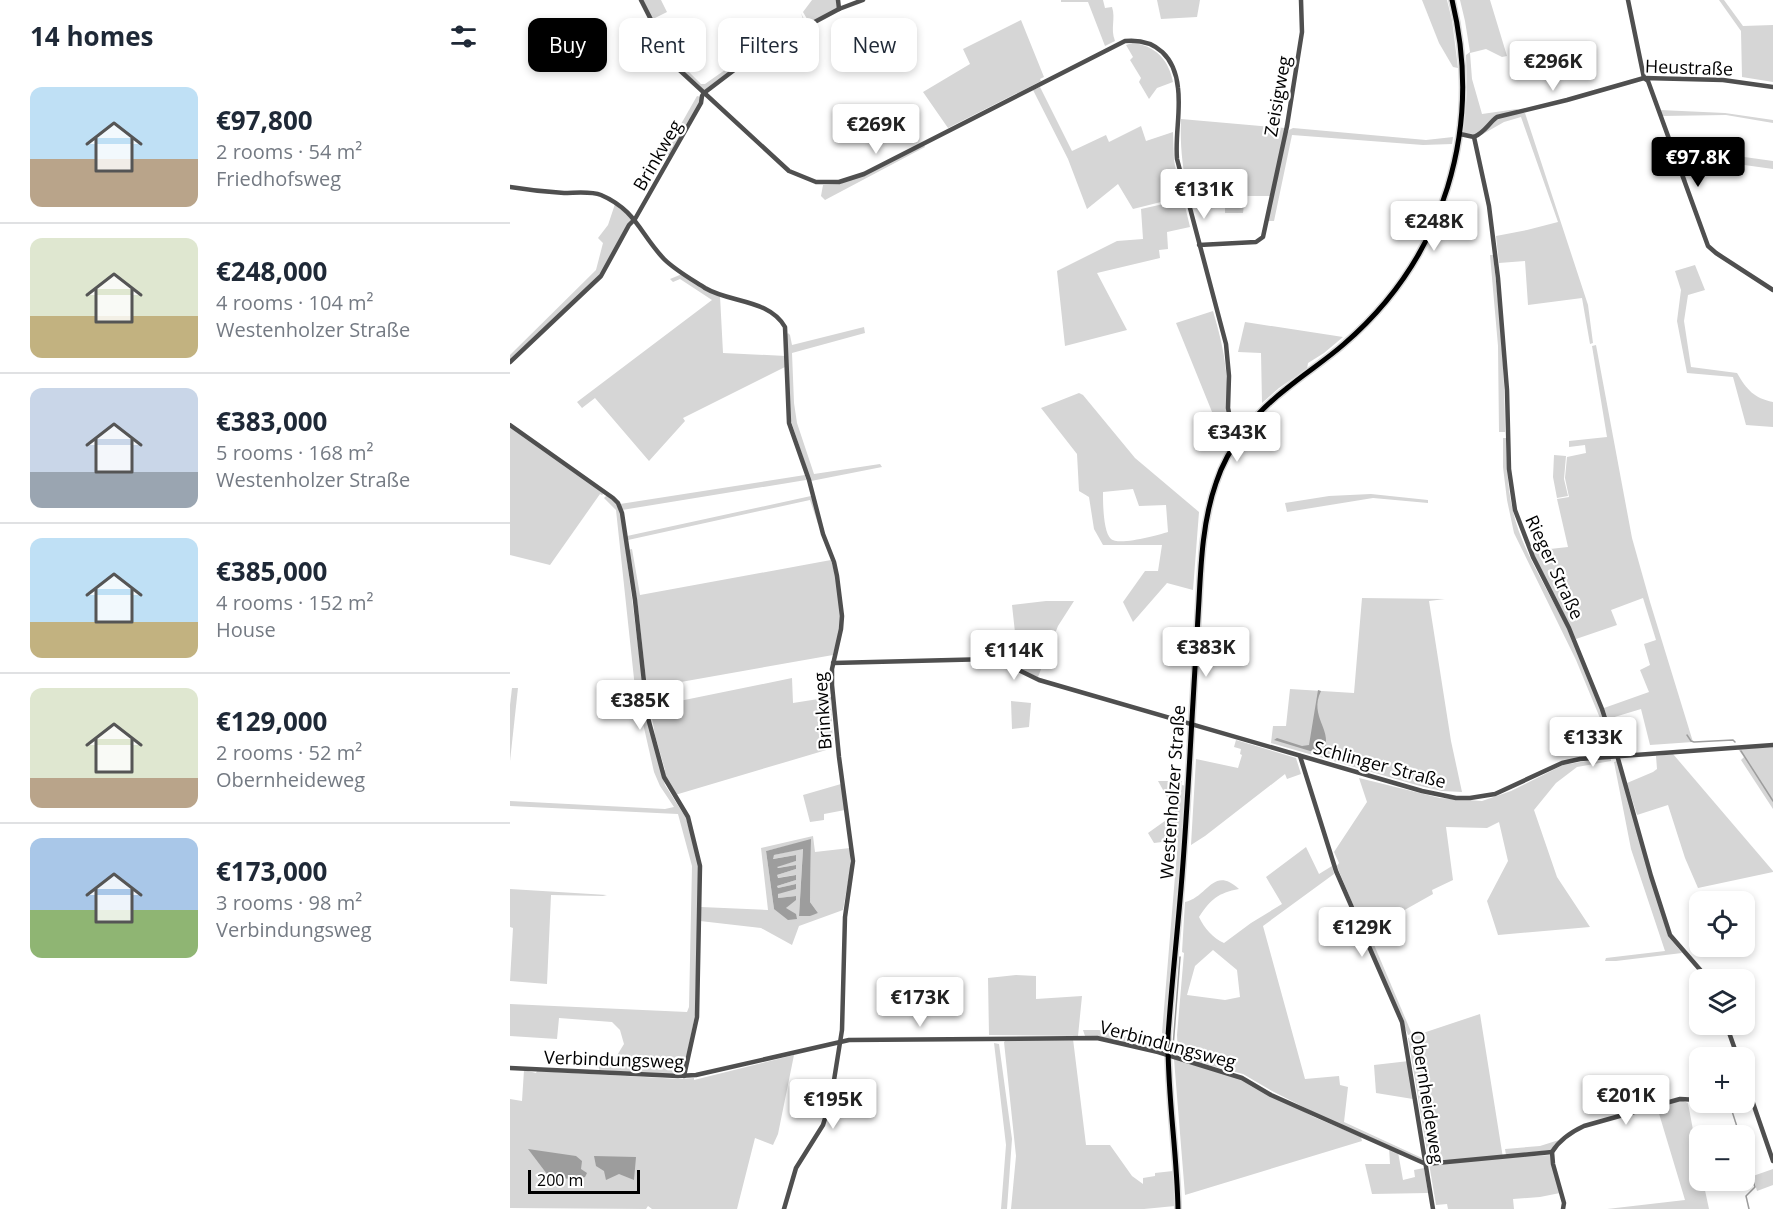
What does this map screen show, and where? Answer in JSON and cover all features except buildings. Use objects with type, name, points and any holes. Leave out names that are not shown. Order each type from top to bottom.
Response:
[{"type":"main road","name":"Westenholzer Straße","points":[[1178,1209],[1178,1172],[1168,1055],[1192,725],[1200,568],[1206,518],[1221,469],[1242,434],[1283,391],[1343,345],[1360,329],[1403,280],[1424,246],[1440,211],[1453,171],[1460,134],[1463,94],[1462,54],[1452,0]]},
{"type":"street","points":[[641,0],[674,65],[789,171],[816,182],[839,182],[864,174],[1125,41],[1136,40],[1153,44],[1162,51],[1175,72],[1178,87],[1177,159],[1226,344],[1228,408],[1242,434]]},
{"type":"street","points":[[838,0],[839,9]]},
{"type":"street","points":[[704,93],[746,61],[839,9],[863,0]]},
{"type":"street","name":"Zeisigweg","points":[[1199,245],[1256,242],[1263,237],[1287,126],[1302,32],[1301,0]]},
{"type":"street","points":[[1628,0],[1644,78],[1648,81],[1708,246],[1773,290]]},
{"type":"street","name":"Heustraße","points":[[1474,137],[1483,133],[1489,123],[1497,117],[1644,78],[1723,80],[1773,87]]},
{"type":"street","name":"Brinkweg","points":[[635,219],[701,103],[704,93]]},
{"type":"street","points":[[701,103],[710,99]]},
{"type":"street","points":[[1460,134],[1474,137]]},
{"type":"street","name":"Rieger Straße","points":[[1474,137],[1489,207],[1498,278],[1507,390],[1509,469],[1515,510],[1533,557],[1569,628],[1602,709],[1670,935],[1699,969]]},
{"type":"street","name":"Brinkweg","points":[[510,187],[598,194],[622,206],[635,219],[664,259],[682,273],[712,292],[767,309],[780,319],[785,327],[789,423],[809,480],[837,576],[842,629],[831,676],[834,719],[853,861],[845,917],[843,1019],[831,1099],[823,1125],[796,1168],[784,1209]]},
{"type":"street","points":[[510,362],[601,276],[629,225],[635,219]]},
{"type":"street","points":[[1231,417],[1242,420],[1261,412]]},
{"type":"street","points":[[510,425],[613,498],[622,513],[635,600],[648,718],[664,777],[688,817],[700,866],[697,1017],[684,1076]]},
{"type":"street","name":"Schlinger Straße","points":[[833,663],[996,660],[1039,680],[1441,796],[1470,798],[1496,794],[1562,763],[1594,757],[1773,744]]},
{"type":"street","name":"Obernheideweg","points":[[1300,756],[1336,871],[1402,1022],[1433,1209]]},
{"type":"street","name":"Verbindungsweg","points":[[510,1068],[684,1076],[708,1073],[841,1040],[1098,1038],[1168,1055],[1242,1078],[1271,1095],[1426,1164],[1552,1152]]},
{"type":"street","points":[[1563,1209],[1564,1203],[1552,1164],[1552,1152],[1560,1141],[1584,1126],[1680,1099],[1689,1099]]},
{"type":"street","points":[[1755,1109],[1773,1161]]},
{"type":"shaded area","points":[[643,0],[661,0],[667,12],[652,18]]},
{"type":"shaded area","points":[[812,0],[836,0],[837,9],[819,19],[806,18],[803,12]]},
{"type":"shaded area","points":[[1061,0],[1103,0],[1105,8],[1112,7],[1115,41],[1105,46],[1088,2],[1061,2]]},
{"type":"shaded area","points":[[1157,0],[1200,0],[1197,17],[1161,19]]},
{"type":"shaded area","points":[[1422,0],[1447,0],[1458,68],[1453,67],[1439,43]]},
{"type":"shaded area","points":[[1460,0],[1490,0],[1507,56],[1502,57],[1486,49],[1470,53],[1472,79],[1482,114],[1517,109],[1525,113],[1588,305],[1593,343],[1590,344],[1582,298],[1528,305],[1525,261],[1499,263],[1496,236],[1558,222],[1521,117],[1504,122],[1476,138],[1473,134],[1463,133],[1467,93],[1466,55],[1470,52]]},
{"type":"shaded area","points":[[1719,0],[1724,0],[1743,26],[1773,25],[1773,82],[1742,77],[1741,31]]},
{"type":"shaded area","points":[[1021,20],[1044,77],[1040,79],[1041,81],[948,128],[923,92],[970,64],[963,49]]},
{"type":"shaded area","points":[[1132,43],[1154,50],[1160,55],[1171,74],[1173,82],[1157,88],[1149,99],[1139,82],[1141,78],[1130,60],[1133,57],[1126,45]]},
{"type":"shaded area","points":[[685,72],[689,72],[701,84],[705,84],[722,72],[733,72],[705,91]]},
{"type":"shaded area","points":[[1040,87],[1072,151],[1106,135],[1109,142],[1141,126],[1146,141],[1173,132],[1174,160],[1181,197],[1133,209],[1118,184],[1087,209],[1068,159],[1033,90]]},
{"type":"shaded area","points":[[697,96],[701,97],[700,103],[670,155],[664,154]]},
{"type":"shaded area","points":[[1660,110],[1725,113],[1773,120],[1773,123],[1726,115],[1662,116]]},
{"type":"shaded area","points":[[1181,119],[1285,128],[1270,196],[1245,196],[1243,213],[1225,213],[1225,195],[1188,192],[1182,156]]},
{"type":"shaded area","points":[[1293,128],[1426,140],[1453,137],[1452,144],[1423,145],[1292,135],[1274,221],[1268,221],[1287,134]]},
{"type":"shaded area","points":[[924,145],[925,147],[825,200],[821,196],[823,185],[840,184]]},
{"type":"shaded area","points":[[1673,147],[1773,161],[1773,169],[1680,156],[1687,181],[1685,181]]},
{"type":"shaded area","points":[[1177,201],[1185,206],[1190,227],[1167,232],[1168,249],[1159,250],[1160,258],[1097,273],[1127,330],[1065,346],[1057,271],[1117,241],[1143,239],[1141,209]]},
{"type":"shaded area","points":[[615,204],[632,219],[600,276],[510,360],[510,355],[596,270],[603,243],[598,238],[608,225]]},
{"type":"shaded area","points":[[1490,255],[1493,255],[1500,321],[1505,432],[1499,432],[1498,346]]},
{"type":"shaded area","points":[[1695,265],[1705,290],[1688,295],[1684,321],[1691,367],[1737,373],[1752,392],[1773,402],[1773,427],[1746,425],[1733,377],[1687,373],[1677,321],[1681,290],[1675,271]]},
{"type":"shaded area","points":[[682,274],[720,296],[723,353],[786,356],[785,367],[683,418],[685,421],[649,461],[595,398],[582,408],[577,402],[712,300],[680,279],[673,282],[670,279]]},
{"type":"shaded area","points":[[1213,311],[1224,356],[1227,409],[1234,431],[1225,444],[1176,323]]},
{"type":"shaded area","points":[[1245,322],[1343,337],[1308,363],[1307,369],[1262,403],[1261,353],[1238,352]]},
{"type":"shaded area","points":[[864,327],[865,333],[792,353],[794,403],[797,423],[814,474],[880,464],[882,467],[811,481],[790,418],[786,336],[788,333],[790,335],[792,345]]},
{"type":"shaded area","points":[[1596,345],[1632,538],[1693,742],[1650,745],[1641,709],[1608,719],[1604,708],[1649,692],[1640,670],[1650,665],[1644,644],[1656,640],[1643,598],[1611,610],[1617,625],[1576,639],[1532,551],[1568,547],[1557,499],[1569,497],[1565,478],[1567,457],[1586,453],[1585,445],[1569,447],[1569,441],[1607,437],[1592,346]]},
{"type":"shaded area","points":[[1079,393],[1083,395],[1135,458],[1199,512],[1193,590],[1167,583],[1133,622],[1123,602],[1145,571],[1158,571],[1162,545],[1103,545],[1094,529],[1089,497],[1079,491],[1077,454],[1041,408]],"holes":[[[1133,489],[1139,506],[1166,505],[1168,532],[1130,541],[1111,539],[1105,524],[1103,492]]]},
{"type":"shaded area","points":[[510,426],[604,493],[600,494],[550,565],[510,555]]},
{"type":"shaded area","points":[[1503,438],[1506,438],[1513,511],[1522,540],[1585,667],[1610,737],[1609,740],[1576,660],[1514,533],[1503,467]]},
{"type":"shaded area","points":[[1554,455],[1566,456],[1564,479],[1568,496],[1557,498],[1553,477]]},
{"type":"shaded area","points":[[805,475],[806,480],[622,510],[620,504]]},
{"type":"shaded area","points":[[1371,494],[1428,500],[1428,503],[1373,498],[1287,512],[1285,503],[1329,496]]},
{"type":"shaded area","points":[[607,495],[617,503],[621,513],[648,724],[665,785],[686,818],[699,866],[695,1015],[683,1074],[599,1070],[599,1062],[613,1062],[624,1044],[620,1030],[612,1022],[559,1018],[557,1039],[510,1036],[510,1004],[687,1012],[689,1007],[692,866],[678,814],[510,806],[510,801],[665,809],[674,807],[654,772],[635,688],[616,510],[604,498]]},
{"type":"shaded area","points":[[811,496],[818,524],[810,500],[628,540],[627,536]]},
{"type":"shaded area","points":[[632,549],[640,595],[831,560],[838,593],[840,620],[833,655],[647,688],[637,599],[628,550]]},
{"type":"shaded area","points":[[1362,598],[1445,599],[1429,601],[1451,741],[1462,792],[1442,791],[1420,786],[1271,743],[1273,726],[1286,726],[1290,689],[1354,693]]},
{"type":"shaded area","points":[[1046,601],[1074,601],[1058,626],[1038,677],[1019,669],[1012,605]]},
{"type":"shaded area","points":[[792,678],[793,703],[831,697],[833,748],[675,795],[663,771],[665,770],[650,707]]},
{"type":"shaded area","points":[[512,688],[518,688],[510,761],[510,705]]},
{"type":"shaded area","points":[[1318,690],[1321,691],[1318,700],[1319,716],[1326,738],[1323,753],[1274,740],[1277,738],[1302,746],[1309,745]]},
{"type":"shaded area","points":[[1011,701],[1031,703],[1029,727],[1012,729]]},
{"type":"shaded area","points":[[1236,740],[1296,758],[1301,774],[1287,779],[1285,774],[1191,845],[1196,759],[1238,768],[1242,755],[1240,754],[1241,749],[1234,747]]},
{"type":"shaded area","points":[[1773,747],[1773,809],[1741,760],[1744,757],[1738,749]]},
{"type":"shaded area","points":[[1673,754],[1773,872],[1698,888],[1685,858],[1668,805],[1637,815],[1627,783],[1657,769],[1656,756]]},
{"type":"shaded area","points":[[1611,757],[1611,761],[1577,767],[1556,783],[1534,810],[1557,877],[1590,927],[1498,935],[1487,901],[1508,861],[1499,822],[1487,828],[1446,827],[1453,880],[1432,890],[1433,894],[1369,930],[1366,935],[1338,869],[1339,863],[1334,852],[1367,802],[1359,778],[1440,798],[1482,801],[1511,791],[1563,765]]},
{"type":"shaded area","points":[[1617,761],[1668,936],[1682,953],[1605,961],[1606,958],[1665,951],[1631,849],[1614,762]]},
{"type":"shaded area","points":[[1158,781],[1182,781],[1182,785],[1186,786],[1164,1049],[1160,1051],[1085,1036],[1083,1030],[1099,1030],[1161,1045],[1178,840],[1154,843],[1148,833],[1176,813]]},
{"type":"shaded area","points":[[841,784],[845,810],[824,814],[824,820],[810,822],[803,795]]},
{"type":"shaded area","points":[[813,836],[815,852],[850,848],[850,870],[843,910],[799,926],[792,945],[761,928],[700,921],[701,907],[768,910],[761,848]],"holes":[[[811,840],[810,902],[818,913],[799,916],[803,848],[774,855],[772,859],[796,855],[796,861],[777,866],[777,868],[796,865],[796,869],[777,875],[777,878],[795,875],[796,880],[777,886],[778,888],[796,884],[778,894],[778,898],[796,896],[786,908],[774,909],[766,851]]]},
{"type":"shaded area","points":[[811,839],[810,902],[818,913],[799,916],[803,849],[774,855],[773,859],[796,855],[796,861],[777,867],[796,865],[796,869],[777,875],[778,878],[796,875],[796,880],[777,886],[778,888],[796,884],[796,889],[778,894],[778,898],[796,896],[796,900],[786,908],[796,914],[797,919],[788,920],[774,909],[766,851]]},
{"type":"shaded area","points":[[1306,847],[1319,874],[1332,866],[1334,874],[1263,926],[1305,1079],[1339,1076],[1340,1085],[1348,1087],[1344,1122],[1422,1160],[1325,1118],[1243,1074],[1193,1061],[1178,1054],[1177,1035],[1184,953],[1182,952],[1185,902],[1193,899],[1217,881],[1230,882],[1239,889],[1216,898],[1199,917],[1209,932],[1224,943],[1282,904],[1266,877]],"holes":[[[1213,950],[1237,970],[1240,997],[1225,1000],[1187,995],[1195,966]]]},
{"type":"shaded area","points":[[510,889],[607,895],[551,895],[547,984],[510,981],[513,928],[510,927]]},
{"type":"shaded area","points":[[1372,940],[1412,1034],[1408,1035],[1369,942]]},
{"type":"shaded area","points":[[1016,975],[1036,976],[1036,999],[1082,996],[1078,1036],[989,1035],[988,978]]},
{"type":"shaded area","points":[[1480,1014],[1503,1158],[1550,1155],[1560,1193],[1513,1199],[1514,1209],[1448,1209],[1447,1204],[1436,1205],[1408,1038]]},
{"type":"shaded area","points":[[1073,1039],[1086,1145],[1110,1145],[1132,1176],[1143,1184],[1143,1178],[1155,1176],[1155,1173],[1173,1171],[1175,1206],[1144,1209],[1011,1209],[1016,1156],[1004,1042],[1006,1040]]},
{"type":"shaded area","points":[[994,1043],[999,1044],[1012,1139],[1007,1209],[1001,1209],[1006,1145]]},
{"type":"shaded area","points":[[794,1055],[778,1134],[773,1145],[755,1138],[737,1209],[652,1209],[648,1206],[646,1209],[510,1208],[510,1099],[522,1101],[524,1070],[536,1073],[537,1071],[694,1078],[694,1080]]},
{"type":"shaded area","points":[[1174,1059],[1242,1079],[1314,1117],[1361,1137],[1362,1141],[1185,1195]]},
{"type":"shaded area","points":[[1409,1061],[1413,1099],[1376,1093],[1374,1065]]},
{"type":"shaded area","points":[[1681,1100],[1688,1103],[1692,1125],[1689,1125],[1689,1191],[1705,1191],[1709,1209],[1607,1209],[1685,1200],[1657,1107]]},
{"type":"shaded area","points":[[1559,1140],[1551,1150],[1506,1155],[1505,1149],[1540,1146]]},
{"type":"shaded area","points":[[1389,1147],[1398,1152],[1403,1180],[1415,1177],[1414,1170],[1424,1168],[1428,1193],[1372,1194],[1365,1164],[1390,1164]]},
{"type":"shaded area","points":[[528,1149],[576,1156],[582,1161],[581,1169],[587,1173],[585,1177],[579,1179],[550,1178]]},
{"type":"shaded area","points":[[594,1156],[636,1157],[634,1180],[619,1174],[606,1180],[604,1171],[596,1166]]},
{"type":"shaded area","points":[[1773,1169],[1773,1185],[1757,1191],[1755,1175]]},
{"type":"waterway","points":[[1687,735],[1694,742],[1733,740],[1735,742]]},
{"type":"waterway","points":[[1741,751],[1773,801]]},
{"type":"waterway","points":[[1173,1047],[1180,957]]},
{"type":"waterway","points":[[1733,1113],[1736,1125]]},
{"type":"waterway","points":[[1749,1209],[1746,1196],[1751,1191]]}]
